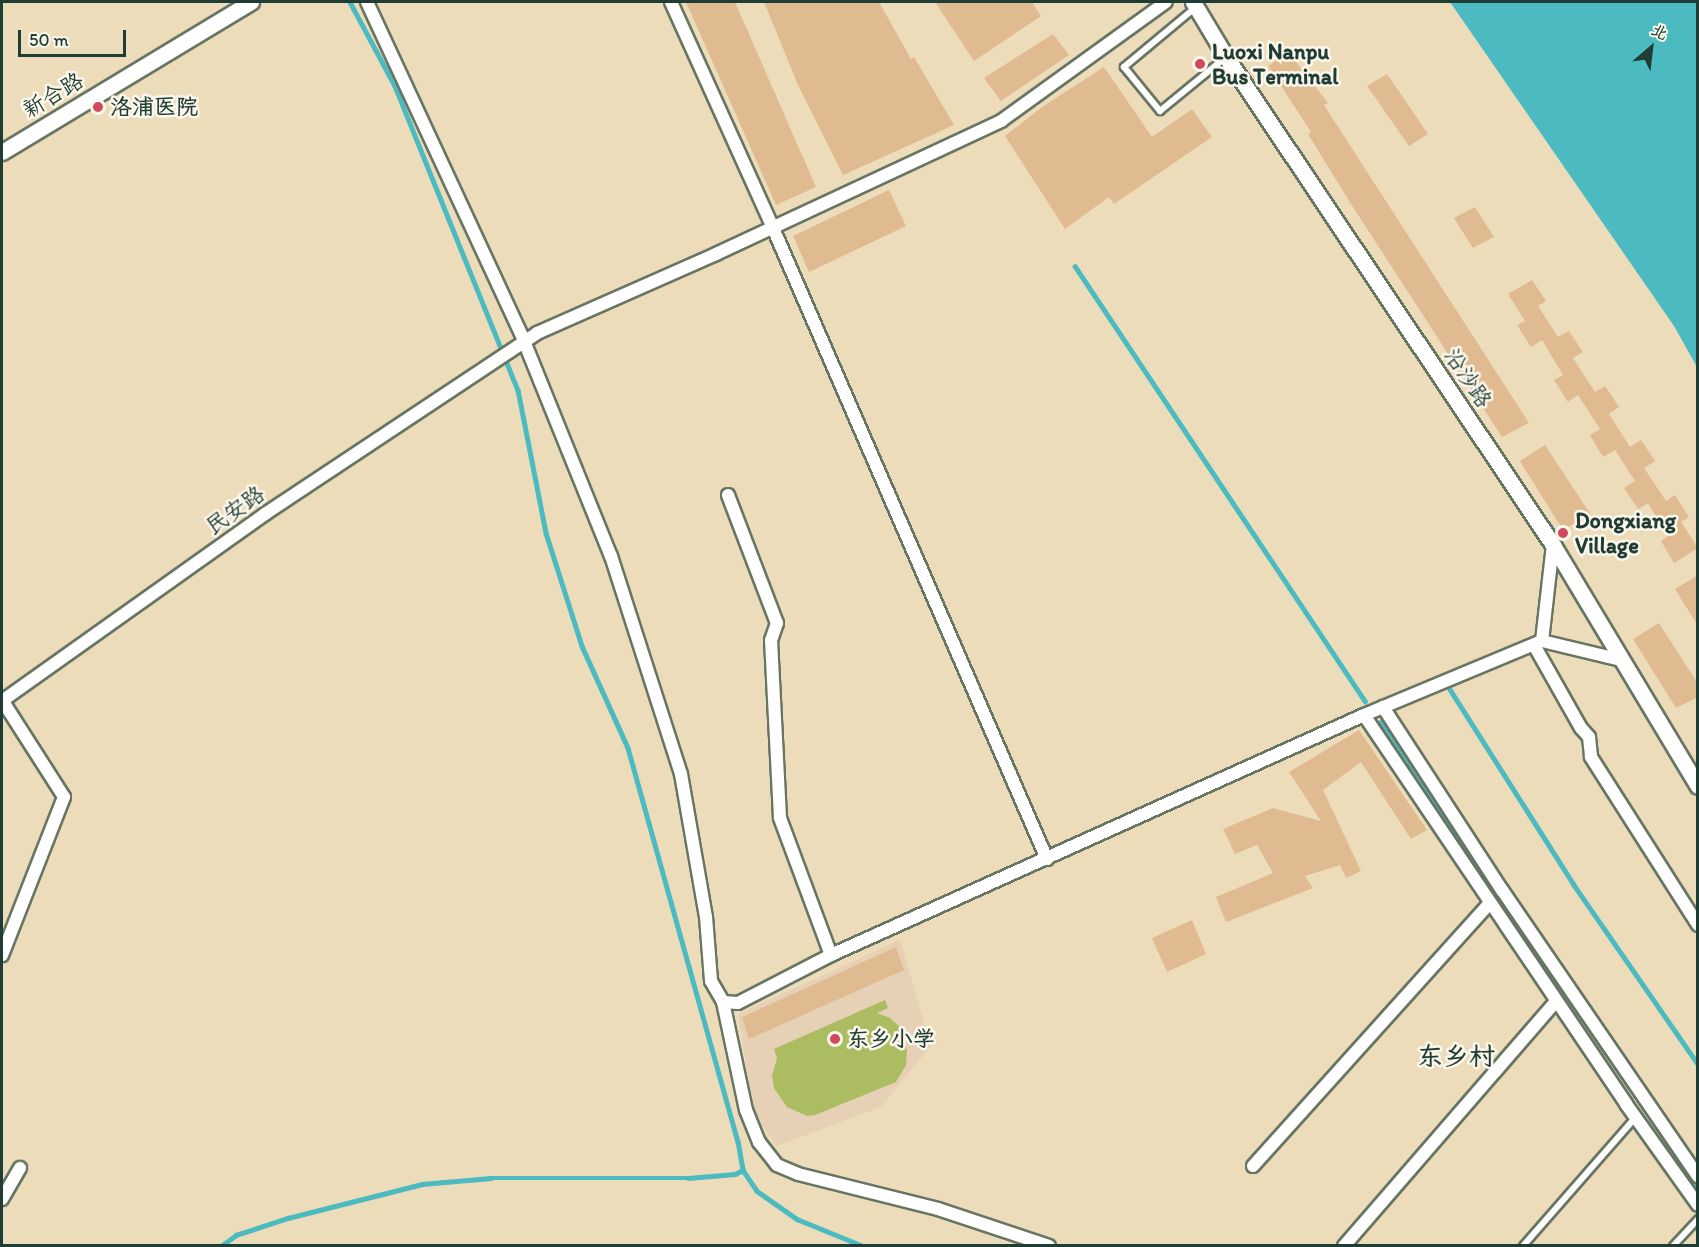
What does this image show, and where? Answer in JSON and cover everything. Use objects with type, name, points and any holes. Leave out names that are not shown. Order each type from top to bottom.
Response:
[{"type":"street","name":"新合路","points":[[2,153],[251,2]]},
{"type":"street","points":[[367,2],[524,341],[611,556],[681,774],[706,917],[711,981],[723,1002],[746,1110],[759,1142],[777,1165],[798,1174],[938,1209],[1048,1245]]},
{"type":"street","points":[[671,2],[773,228],[1047,859]]},
{"type":"street","name":"民安路","points":[[2,701],[265,514],[537,333],[773,228],[1001,121],[1166,2]]},
{"type":"street","name":"沿沙路","points":[[1195,4],[1227,57],[1552,545],[1698,786]]},
{"type":"street","points":[[728,495],[777,623],[771,640],[780,818],[831,955]]},
{"type":"street","points":[[1552,545],[1538,643],[1581,728],[1589,737],[1591,757],[1698,925]]},
{"type":"street","points":[[723,1002],[738,1003],[831,955],[1364,715],[1538,643],[1621,660]]},
{"type":"street","points":[[2,701],[64,797],[2,956]]},
{"type":"street","points":[[1383,707],[1502,890],[1698,1176]]},
{"type":"street","points":[[1364,715],[1556,1001],[1698,1205]]},
{"type":"street","points":[[1253,1166],[1490,903]]},
{"type":"street","points":[[1344,1245],[1556,1001]]},
{"type":"street","points":[[2,1199],[21,1168]]},
{"type":"lane","points":[[1195,4],[1124,67],[1160,111],[1227,57]]},
{"type":"lane","points":[[1523,1245],[1636,1118]]},
{"type":"lane","points":[[1673,1245],[1698,1219]]},
{"type":"shaded area","name":"东乡小学","points":[[900,940],[931,1046],[881,1107],[777,1146],[762,1125],[752,1103],[738,1014]]},
{"type":"green space","points":[[885,1000],[888,1008],[877,1013],[890,1018],[903,1030],[907,1051],[906,1065],[896,1082],[815,1115],[807,1116],[787,1107],[774,1088],[772,1076],[777,1058],[774,1049]]},
{"type":"water","points":[[1450,2],[1697,2],[1697,367],[1674,326]]},
{"type":"building","points":[[686,2],[735,2],[816,187],[776,205]]},
{"type":"building","points":[[764,2],[879,2],[911,59],[914,57],[954,125],[843,175],[798,85]]},
{"type":"building","points":[[935,2],[1032,2],[1041,16],[974,61]]},
{"type":"building","points":[[1053,34],[1069,55],[1001,101],[984,78]]},
{"type":"building","points":[[1288,52],[1328,103],[1324,105],[1529,423],[1502,437],[1351,204],[1308,134],[1311,132],[1268,66]]},
{"type":"building","points":[[1104,67],[1152,137],[1192,109],[1212,137],[1114,204],[1109,197],[1065,229],[1005,136],[1042,107]]},
{"type":"building","points":[[1387,74],[1428,134],[1409,146],[1367,86]]},
{"type":"building","points":[[889,190],[906,226],[809,272],[793,236]]},
{"type":"building","points":[[1475,207],[1494,237],[1473,248],[1454,218]]},
{"type":"building","points":[[1532,280],[1546,301],[1538,306],[1558,337],[1569,331],[1583,352],[1573,358],[1595,392],[1605,386],[1619,407],[1609,414],[1630,447],[1641,440],[1655,461],[1644,468],[1666,501],[1675,495],[1689,517],[1681,522],[1698,548],[1674,563],[1661,541],[1668,536],[1648,503],[1638,509],[1624,488],[1635,481],[1615,450],[1603,457],[1590,435],[1600,429],[1578,395],[1568,402],[1554,380],[1563,375],[1542,340],[1531,347],[1517,325],[1525,321],[1508,294]]},
{"type":"building","points":[[1545,445],[1591,515],[1563,530],[1520,461]]},
{"type":"building","points":[[1698,575],[1698,626],[1675,589]]},
{"type":"building","points":[[1659,623],[1698,684],[1698,697],[1676,708],[1633,639]]},
{"type":"building","points":[[1359,730],[1427,830],[1411,839],[1361,762],[1323,790],[1361,871],[1346,878],[1340,865],[1305,876],[1313,888],[1226,922],[1216,897],[1273,873],[1257,845],[1235,854],[1223,829],[1273,808],[1321,821],[1289,772]]},
{"type":"building","points":[[1192,920],[1206,954],[1167,972],[1152,938]]},
{"type":"building","points":[[896,947],[904,970],[749,1039],[742,1017]]},
{"type":"waterway","points":[[350,2],[395,86],[518,390],[546,533],[582,646],[628,748],[738,1141],[743,1170]]},
{"type":"waterway","points":[[1075,266],[1365,701]]},
{"type":"waterway","points":[[1446,683],[1574,885],[1698,1064]]},
{"type":"waterway","points":[[1380,722],[1698,1186]]},
{"type":"waterway","points":[[221,1246],[236,1235],[288,1218],[422,1184],[491,1178],[688,1178],[735,1174],[743,1170],[757,1191],[797,1219],[863,1246]]},
{"type":"place","name":"Luoxi Nanpu Bus Terminal","points":[[1200,64]]},
{"type":"place","name":"洛浦医院","points":[[98,107]]},
{"type":"place","name":"Dongxiang Village","points":[[1563,533]]},
{"type":"place","name":"东乡小学","points":[[835,1039]]},
{"type":"district","name":"东乡村","points":[[1456,1057]]}]
